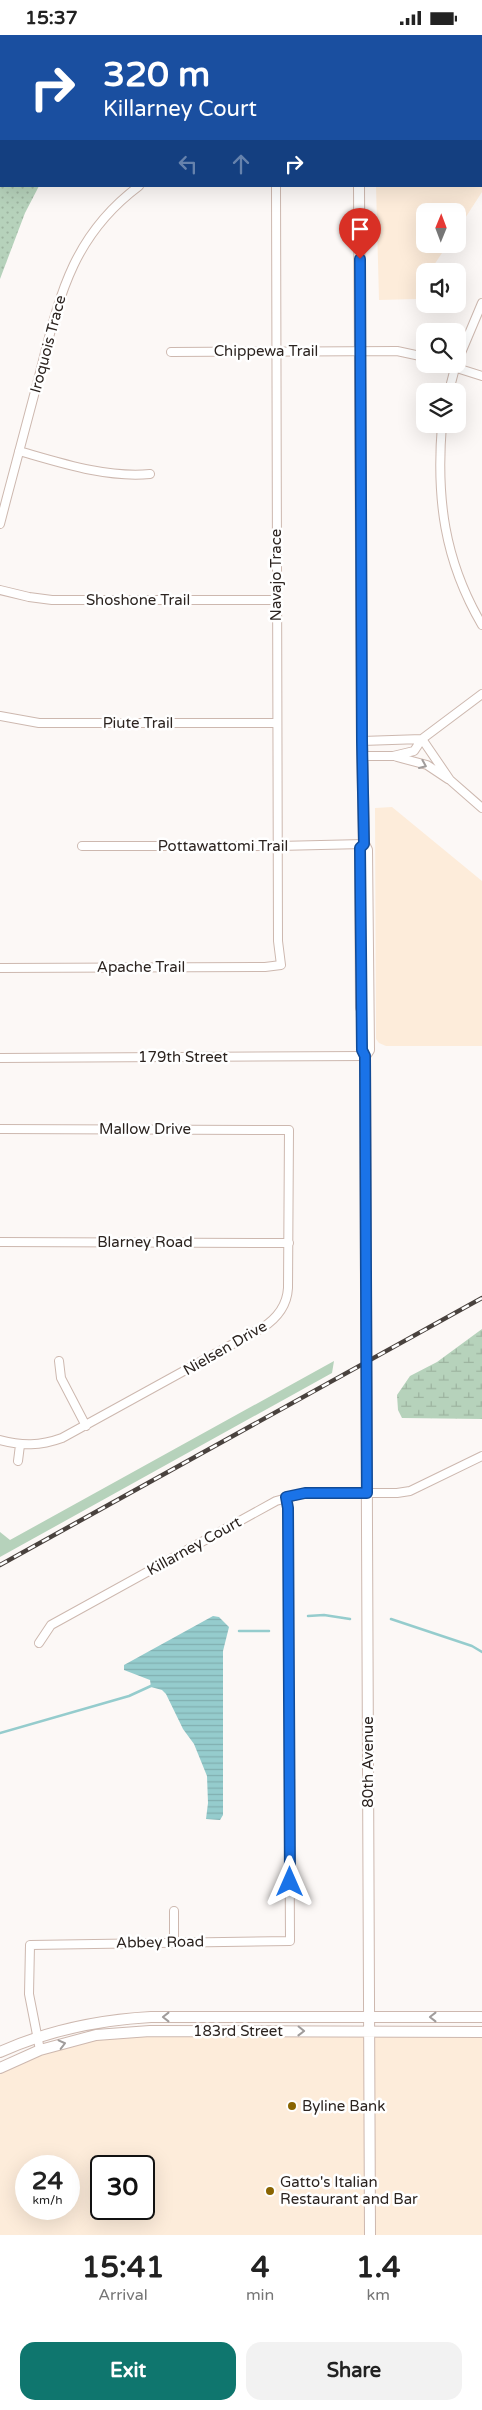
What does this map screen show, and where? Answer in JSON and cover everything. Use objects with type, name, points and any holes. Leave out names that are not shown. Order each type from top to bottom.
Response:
[{"type":"street","name":"Iroquois Trace","points":[[0,523],[61,293],[73,265],[100,223],[124,197],[137,187]]},
{"type":"street","name":"Navajo Trace","points":[[276,187],[274,351],[278,941],[281,965]]},
{"type":"street","name":"80th Avenue","points":[[360,187],[362,756],[364,844],[367,850],[368,1050],[365,1056],[370,2235]]},
{"type":"street","points":[[466,341],[482,303]]},
{"type":"street","name":"Chippewa Trail","points":[[171,352],[361,351],[402,352],[416,355]]},
{"type":"street","points":[[466,370],[482,376]]},
{"type":"street","points":[[442,433],[439,483],[444,523],[459,578],[482,625]]},
{"type":"street","points":[[19,451],[108,473],[130,476],[150,474]]},
{"type":"street","name":"Shoshone Trail","points":[[0,589],[29,597],[52,600],[277,599]]},
{"type":"street","points":[[362,756],[393,756],[414,751],[422,739],[482,694]]},
{"type":"street","name":"Piute Trail","points":[[0,716],[39,723],[277,723]]},
{"type":"street","points":[[362,741],[422,739]]},
{"type":"street","points":[[422,739],[450,780]]},
{"type":"street","points":[[393,756],[427,765],[450,780],[482,809]]},
{"type":"street","name":"Pottawattomi Trail","points":[[82,845],[278,846],[364,844]]},
{"type":"street","name":"Apache Trail","points":[[0,968],[265,967],[281,965]]},
{"type":"street","name":"179th Street","points":[[0,1058],[365,1056]]},
{"type":"street","name":"Mallow Drive","points":[[0,1129],[289,1131]]},
{"type":"street","name":"Nielsen Drive","points":[[0,1440],[20,1445],[54,1441],[86,1426],[270,1323],[281,1310],[288,1293],[289,1131]]},
{"type":"street","name":"Blarney Road","points":[[0,1242],[289,1243]]},
{"type":"street","points":[[59,1361],[61,1378],[86,1426]]},
{"type":"street","points":[[18,1461],[20,1445]]},
{"type":"street","name":"Killarney Court","points":[[39,1643],[51,1625],[286,1497],[305,1493],[410,1491],[482,1457]]},
{"type":"street","name":"Abbey Road","points":[[38,2036],[29,1994],[30,1945],[290,1941],[288,1508],[286,1497]]},
{"type":"street","points":[[174,1911],[174,1942]]},
{"type":"street","name":"183rd Street","points":[[0,2052],[38,2036],[86,2023],[142,2017],[482,2017]]},
{"type":"street","name":"183rd Street","points":[[0,2068],[40,2050],[96,2035],[150,2031],[482,2032]]},
{"type":"street","points":[[38,2036],[40,2050]]},
{"type":"shaded area","points":[[376,187],[482,187],[482,192],[466,217],[466,203],[416,203],[416,253],[442,253],[435,263],[416,263],[416,299],[379,300]]},
{"type":"shaded area","points":[[392,807],[482,881],[482,1046],[386,1046],[379,1043],[376,1039],[375,808]]},
{"type":"shaded area","points":[[372,2027],[482,2028],[482,2235],[372,2235]]},
{"type":"shaded area","points":[[366,2028],[366,2235],[0,2235],[0,2065],[105,2030]]},
{"type":"green space","points":[[0,187],[38,187],[25,213],[0,279]]},
{"type":"green space","points":[[482,1329],[482,1419],[402,1418],[398,1410],[397,1395],[410,1376],[437,1362]]},
{"type":"green space","points":[[334,1361],[332,1373],[0,1557],[0,1532],[10,1540]]},
{"type":"water","points":[[213,1616],[219,1617],[229,1627],[223,1651],[223,1815],[220,1820],[206,1819],[208,1803],[207,1776],[194,1744],[183,1729],[166,1694],[162,1690],[151,1687],[150,1680],[124,1670],[124,1665]]},
{"type":"waterway","points":[[308,1616],[324,1615],[350,1619]]},
{"type":"waterway","points":[[391,1619],[472,1646],[482,1652]]},
{"type":"waterway","points":[[239,1631],[269,1631]]},
{"type":"waterway","points":[[0,1733],[129,1696],[153,1685]]},
{"type":"railway","points":[[0,1565],[482,1298]]},
{"type":"place","name":"Byline Bank","points":[[292,2106]]},
{"type":"place","name":"Gatto's Italian Restaurant and Bar","points":[[270,2191]]},
{"type":"route","points":[[290,1882],[288,1508],[286,1497],[305,1493],[367,1493],[365,1056],[362,1050],[360,968],[360,848],[364,844],[360,259]]}]
